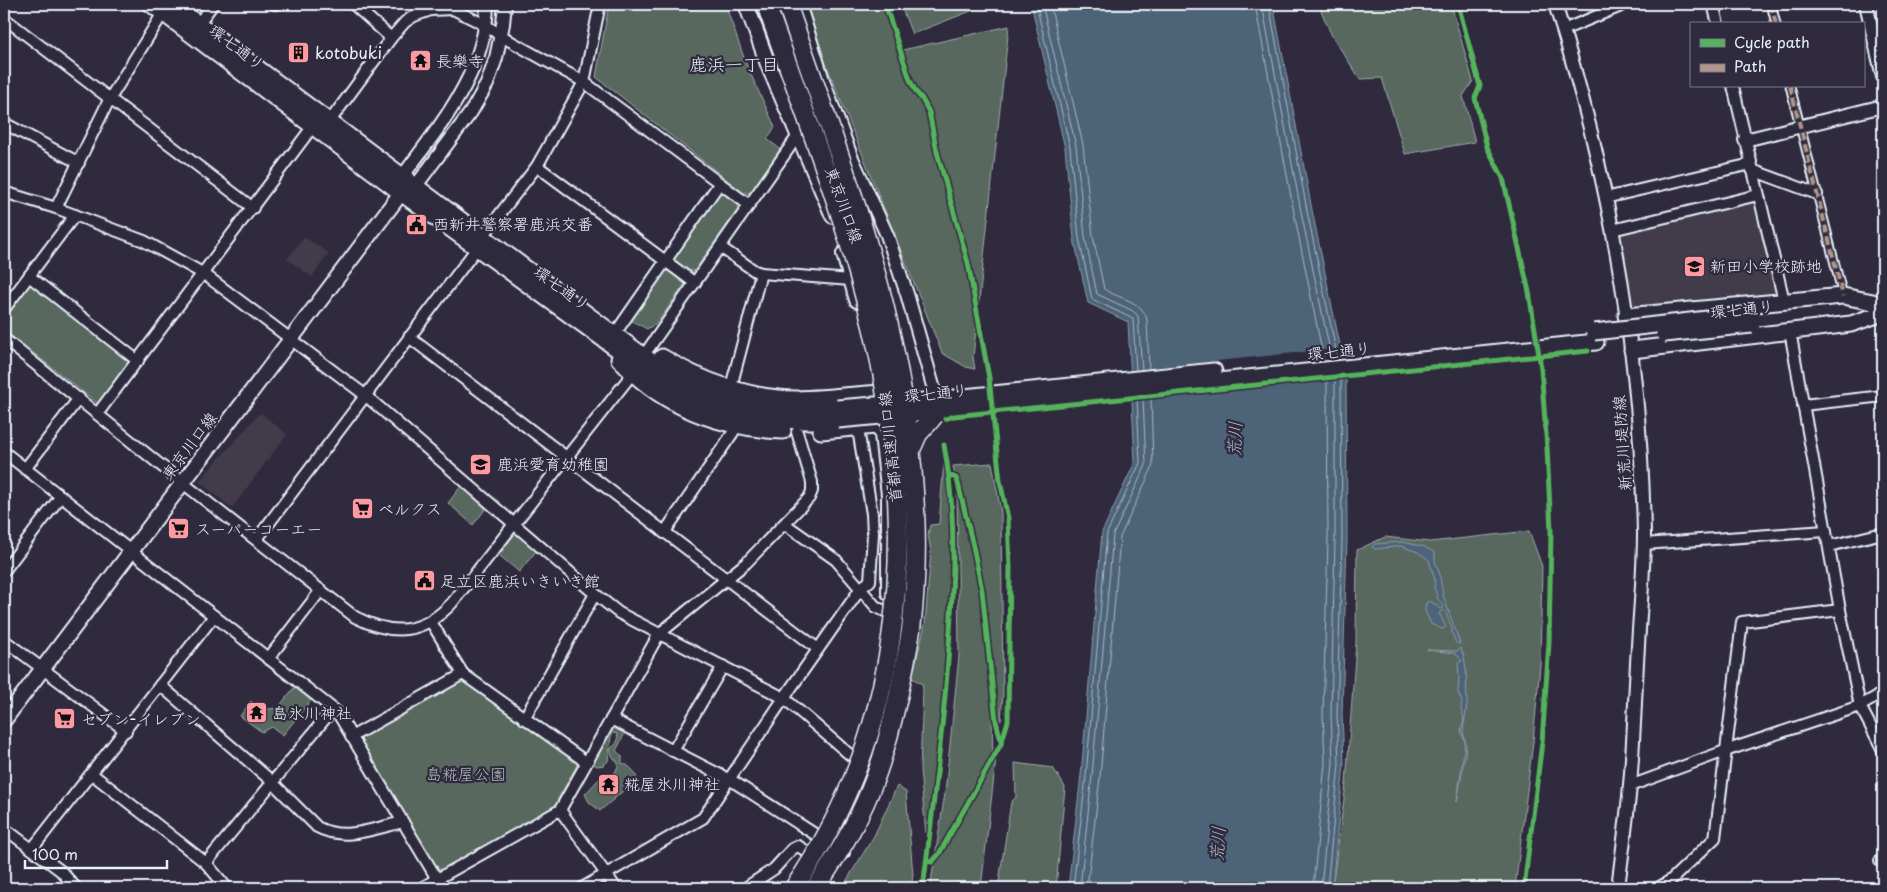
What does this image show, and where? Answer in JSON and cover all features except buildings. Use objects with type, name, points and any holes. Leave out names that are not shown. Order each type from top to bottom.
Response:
[{"type":"highway","name":"首都高速川口線","points":[[766,4],[846,233],[871,325],[880,363],[892,446],[898,551],[894,620],[890,649],[885,680],[870,734],[842,806],[794,888]]},
{"type":"highway","points":[[782,4],[806,70],[821,129]]},
{"type":"highway","name":"首都高速川口線","points":[[787,4],[855,202],[888,320],[906,419],[915,541],[913,608],[909,646],[886,747],[859,815],[815,888]]},
{"type":"highway","points":[[806,70],[824,83]]},
{"type":"highway","points":[[806,888],[838,837],[858,797],[877,742],[897,662],[904,614],[907,575],[907,461],[918,434],[935,408]]},
{"type":"highway","points":[[858,797],[869,781],[880,751],[898,679],[909,610],[910,505]]},
{"type":"main road","name":"東京川口線","points":[[746,4],[769,67],[835,220],[865,328],[880,426]]},
{"type":"main road","name":"東京川口線","points":[[777,4],[837,173],[869,281],[885,344],[894,392],[897,424]]},
{"type":"main road","name":"環七通り","points":[[162,7],[199,23],[415,187],[480,242],[597,334],[664,382],[704,403],[754,417],[806,422],[838,414],[935,408],[1880,307]]},
{"type":"main road","name":"環七通り","points":[[162,7],[400,193],[480,242],[690,385],[722,398],[775,409],[813,410],[838,414]]},
{"type":"main road","name":"東京川口線","points":[[4,720],[400,193],[402,177]]},
{"type":"main road","points":[[400,193],[415,187]]},
{"type":"main road","points":[[1626,316],[1843,296],[1880,307]]},
{"type":"main road","points":[[1632,350],[1852,324],[1880,307]]},
{"type":"main road","points":[[597,334],[632,374],[644,384],[693,412],[737,425],[797,432],[858,429],[897,424]]},
{"type":"main road","points":[[618,337],[649,348],[696,374],[731,387],[772,396],[795,399],[894,392]]},
{"type":"street","points":[[199,23],[213,4]]},
{"type":"street","points":[[353,4],[391,38]]},
{"type":"street","points":[[402,177],[440,127],[464,90],[477,59],[485,25],[487,4]]},
{"type":"street","points":[[415,187],[479,102],[493,69],[501,35],[505,4]]},
{"type":"street","points":[[257,539],[537,166],[584,82],[600,4]]},
{"type":"street","points":[[799,4],[824,83],[851,156],[887,235],[907,294],[935,408]]},
{"type":"street","name":"新荒川堤防線","points":[[1555,4],[1586,111],[1612,230],[1632,350],[1640,439],[1644,544],[1630,786],[1618,888]]},
{"type":"street","points":[[1564,30],[1626,4]]},
{"type":"street","points":[[1713,4],[1718,22]]},
{"type":"street","points":[[1771,4],[1776,22]]},
{"type":"street","points":[[1866,4],[1883,77]]},
{"type":"street","points":[[56,208],[109,100],[162,7]]},
{"type":"street","points":[[330,122],[391,38],[405,22],[414,16],[431,10],[453,10],[485,25],[584,82],[749,205]]},
{"type":"street","points":[[4,18],[253,208]]},
{"type":"street","points":[[1733,88],[1784,301]]},
{"type":"street","points":[[1790,88],[1843,296]]},
{"type":"street","points":[[1746,140],[1883,106]]},
{"type":"street","points":[[4,123],[79,163]]},
{"type":"street","points":[[98,413],[313,126]]},
{"type":"street","points":[[649,348],[799,134]]},
{"type":"street","points":[[537,166],[695,283]]},
{"type":"street","points":[[1605,198],[1751,167],[1817,194]]},
{"type":"street","points":[[618,337],[666,261],[719,184]]},
{"type":"street","points":[[4,192],[56,208],[144,241],[204,274],[365,395],[595,594],[620,613],[784,698],[856,760],[881,774]]},
{"type":"street","points":[[1612,230],[1758,195]]},
{"type":"street","points":[[4,309],[75,216]]},
{"type":"street","points":[[720,247],[755,271],[761,273],[851,280]]},
{"type":"street","points":[[731,387],[761,273]]},
{"type":"street","points":[[29,276],[138,361]]},
{"type":"street","points":[[1790,331],[1840,610],[1860,706],[1883,750]]},
{"type":"street","points":[[409,337],[725,580],[818,649]]},
{"type":"street","points":[[4,339],[183,483],[355,617],[371,625],[383,628],[406,629],[431,622],[452,604],[513,523],[632,374]]},
{"type":"street","points":[[1803,406],[1883,396]]},
{"type":"street","points":[[25,469],[79,398]]},
{"type":"street","points":[[815,888],[844,853],[859,826],[881,774],[897,728],[918,631],[924,556],[903,471],[897,424]]},
{"type":"street","points":[[664,533],[737,425]]},
{"type":"street","points":[[790,888],[812,854],[843,794],[872,709],[882,668],[889,612],[888,495],[880,426]]},
{"type":"street","points":[[582,888],[703,818],[818,649],[861,588],[870,581],[873,534],[872,514],[858,429]]},
{"type":"street","points":[[421,888],[560,810],[659,634],[746,563],[806,502],[812,486],[797,432]]},
{"type":"street","points":[[4,452],[334,709],[437,879]]},
{"type":"street","points":[[5,565],[61,496]]},
{"type":"street","points":[[785,524],[836,560],[876,607],[889,612]]},
{"type":"street","points":[[1644,544],[1826,531]]},
{"type":"street","points":[[1829,546],[1883,533]]},
{"type":"street","points":[[268,659],[322,590]]},
{"type":"street","points":[[524,719],[595,594]]},
{"type":"street","points":[[1658,888],[1671,880],[1715,838],[1742,622],[1840,610]]},
{"type":"street","points":[[32,849],[214,616]]},
{"type":"street","points":[[431,622],[463,674],[586,762]]},
{"type":"street","points":[[4,640],[126,731]]},
{"type":"street","points":[[673,751],[723,666]]},
{"type":"street","points":[[351,737],[463,674]]},
{"type":"street","points":[[160,685],[273,783],[317,826],[327,832],[351,834],[403,822]]},
{"type":"street","points":[[1630,786],[1725,751],[1860,706],[1883,693]]},
{"type":"street","points":[[206,863],[334,709]]},
{"type":"street","points":[[611,719],[729,780],[844,853]]},
{"type":"street","points":[[92,774],[206,863],[227,888]]},
{"type":"street","points":[[560,810],[616,888]]},
{"type":"street","points":[[4,828],[61,871],[70,886]]},
{"type":"street","points":[[745,888],[774,869],[792,849],[798,846],[812,854]]},
{"type":"shaded area","name":"新田小学校跡地","points":[[1754,199],[1776,298],[1629,311],[1617,230]]},
{"type":"shaded area","points":[[304,237],[329,253],[312,277],[287,259]]},
{"type":"shaded area","points":[[260,413],[287,434],[232,508],[200,482],[200,480]]},
{"type":"green space","points":[[609,4],[725,4],[747,66],[775,127],[767,139],[780,149],[751,193],[744,193],[596,77]]},
{"type":"green space","points":[[804,4],[885,4],[898,51],[1009,26],[973,357],[975,369],[966,367],[942,353],[820,49]]},
{"type":"green space","points":[[900,4],[989,4],[912,34]]},
{"type":"green space","points":[[1318,4],[1451,4],[1473,81],[1463,96],[1475,142],[1405,154],[1382,78],[1360,79],[1332,36]]},
{"type":"green space","points":[[717,193],[722,193],[737,204],[739,208],[694,271],[688,271],[674,261],[673,257]]},
{"type":"green space","points":[[666,268],[684,281],[685,284],[657,323],[647,329],[632,321],[632,317]]},
{"type":"green space","points":[[32,285],[129,360],[130,364],[100,403],[97,403],[4,330],[4,317],[27,286]]},
{"type":"green space","points":[[944,460],[950,531],[950,629],[927,845],[920,770],[923,689],[922,684],[912,678],[925,624],[931,551],[928,535],[930,525],[939,524]]},
{"type":"green space","points":[[992,463],[1001,512],[1003,692],[1001,721],[992,722],[993,756],[996,759],[981,888],[930,888],[945,793],[959,656],[957,486],[953,466]]},
{"type":"green space","points":[[462,485],[487,507],[473,525],[448,503]]},
{"type":"green space","points":[[1529,531],[1542,566],[1540,666],[1533,742],[1515,888],[1332,888],[1346,784],[1356,643],[1357,550],[1385,537],[1430,542]]},
{"type":"green space","points":[[519,533],[538,549],[519,572],[499,555],[515,534]]},
{"type":"green space","name":"島糀屋公園","points":[[461,680],[577,762],[577,765],[558,799],[558,804],[553,809],[443,873],[437,870],[360,742],[360,735]]},
{"type":"green space","points":[[296,688],[311,700],[283,735],[272,727],[262,732],[240,716],[251,701],[254,704],[253,707],[262,714],[268,709],[278,708],[293,689]]},
{"type":"green space","points":[[615,726],[625,733],[616,751],[622,756],[622,763],[632,769],[637,779],[600,811],[589,802],[585,794],[599,779],[611,781],[618,766],[618,762],[613,758],[611,752],[611,748],[618,740],[617,734],[614,733],[611,736],[608,761],[604,765],[597,766],[592,763],[612,727]]},
{"type":"green space","points":[[1015,763],[1053,768],[1065,787],[1056,888],[998,888],[1011,802],[1016,797]]},
{"type":"green space","points":[[897,786],[906,792],[913,875],[911,888],[842,888],[874,836]]},
{"type":"water","name":"荒川","points":[[1031,4],[1273,4],[1313,215],[1346,374],[1347,540],[1342,714],[1344,764],[1332,888],[1068,888],[1081,775],[1102,532],[1135,462],[1128,322],[1088,303],[1074,239],[1065,148]]},
{"type":"water","points":[[1403,542],[1425,547],[1435,553],[1443,595],[1460,644],[1456,643],[1445,611],[1443,610],[1439,613],[1446,627],[1442,629],[1431,624],[1425,611],[1426,603],[1430,601],[1440,609],[1444,606],[1438,599],[1434,587],[1435,580],[1429,560],[1418,552],[1401,546],[1375,549],[1372,547],[1375,544]]},
{"type":"water","points":[[1460,648],[1466,668],[1467,704],[1463,731],[1466,745],[1465,755],[1457,802],[1465,742],[1461,731],[1464,719],[1461,709],[1462,702],[1458,692],[1458,663],[1462,661],[1455,653],[1427,650],[1457,651]]},
{"type":"pier","points":[[1343,348],[1349,378],[1129,401],[1128,370]]},
{"type":"marked path","points":[[1771,4],[1776,22]]},
{"type":"marked path","points":[[1791,88],[1843,296]]},
{"type":"cycle path","points":[[885,4],[910,80],[929,112],[937,152],[968,263],[989,378],[1000,481],[1008,518],[1010,568],[1008,721],[1001,744],[939,854],[932,862],[927,861]]},
{"type":"cycle path","points":[[1458,4],[1480,86],[1475,98],[1487,147],[1503,178],[1529,292],[1541,368],[1547,448],[1551,531],[1549,643],[1542,742],[1524,888]]},
{"type":"cycle path","points":[[945,419],[954,416],[1588,351]]},
{"type":"cycle path","points":[[923,888],[942,727],[951,616],[953,530],[944,445]]},
{"type":"cycle path","points":[[949,475],[956,478],[958,483],[982,590],[996,721],[1001,741]]},
{"type":"place","name":"kotobuki","points":[[299,53]]},
{"type":"place","name":"長樂寺","points":[[420,61]]},
{"type":"place","name":"西新井警察署鹿浜交番","points":[[417,224]]},
{"type":"place","name":"新田小学校跡地","points":[[1694,266]]},
{"type":"place","name":"鹿浜愛育幼稚園","points":[[481,464]]},
{"type":"place","name":"ベルクス","points":[[362,509]]},
{"type":"place","name":"スーパーコーエー","points":[[179,529]]},
{"type":"place","name":"足立区鹿浜いきいき館","points":[[424,581]]},
{"type":"place","name":"島氷川神社","points":[[256,713]]},
{"type":"place","name":"セブン-イレブン","points":[[65,719]]},
{"type":"place","name":"糀屋氷川神社","points":[[608,784]]},
{"type":"district","name":"鹿浜一丁目","points":[[734,65]]}]
